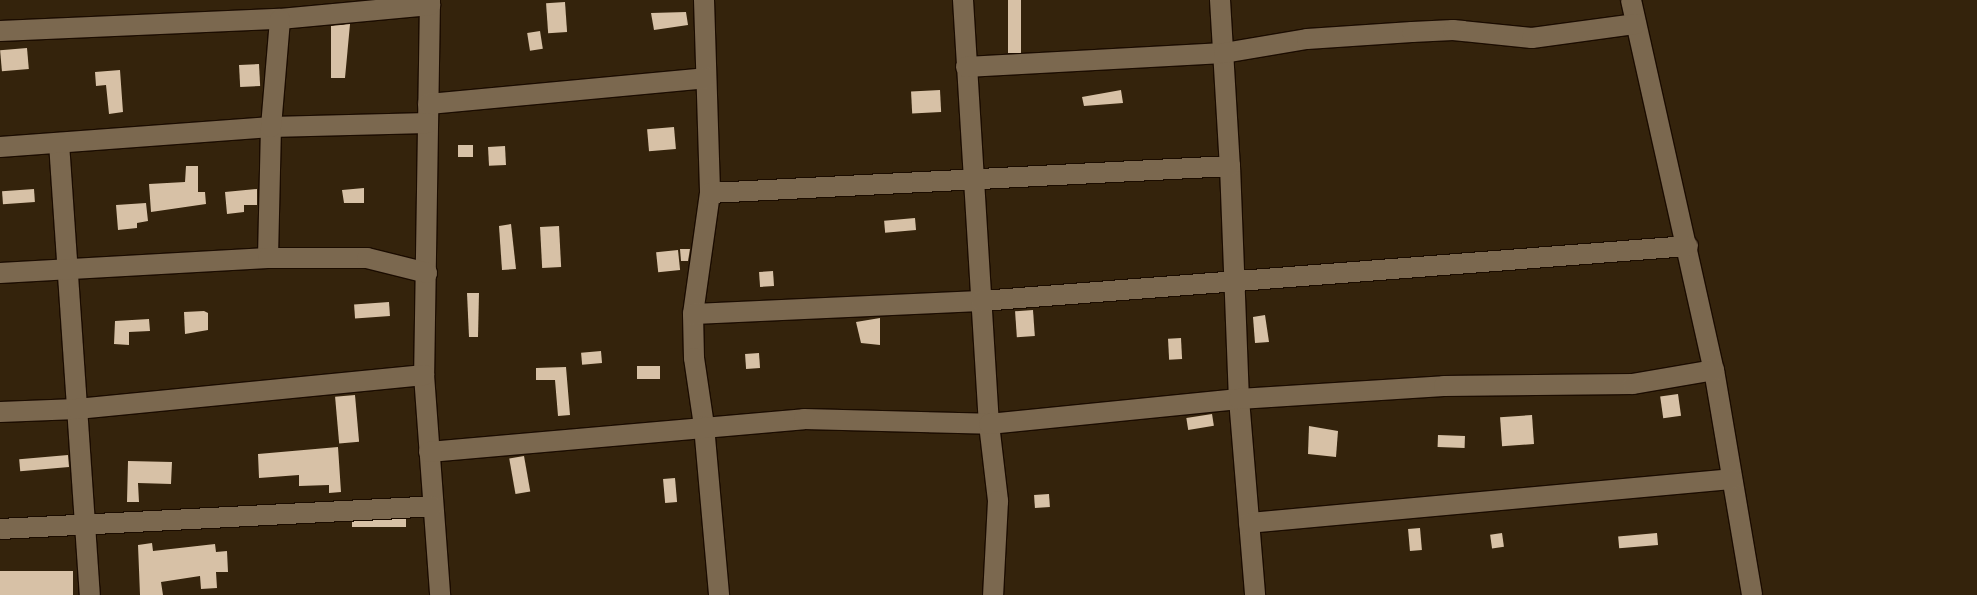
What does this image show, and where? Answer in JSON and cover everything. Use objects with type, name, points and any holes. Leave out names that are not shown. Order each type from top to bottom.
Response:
[{"type":"street","points":[[704,0],[710,192],[693,314],[694,358],[704,426],[719,595]]},
{"type":"street","points":[[963,0],[972,179],[989,424],[998,501],[994,595]]},
{"type":"street","points":[[1220,0],[1230,166],[1239,399],[1255,595]]},
{"type":"street","points":[[1631,0],[1688,246],[1714,370],[1752,595]]},
{"type":"street","points":[[0,31],[280,19],[430,3],[428,273],[424,375],[432,506],[440,595]]},
{"type":"street","points":[[268,258],[271,128],[280,19]]},
{"type":"street","points":[[966,67],[1224,53],[1307,39],[1454,30],[1532,38],[1636,24]]},
{"type":"street","points":[[0,147],[271,128],[428,113],[706,78]]},
{"type":"street","points":[[59,143],[77,409],[87,524],[90,595]]},
{"type":"street","points":[[710,192],[1230,166]]},
{"type":"street","points":[[693,314],[981,301],[1688,246]]},
{"type":"street","points":[[0,273],[268,258],[367,258],[428,273]]},
{"type":"street","points":[[429,452],[704,426],[804,419],[989,424],[1239,399],[1444,386],[1633,384],[1714,370]]},
{"type":"street","points":[[0,412],[77,409],[424,375]]},
{"type":"street","points":[[1249,523],[1732,479]]},
{"type":"street","points":[[0,529],[432,506]]},
{"type":"building","points":[[1008,0],[1021,0],[1021,53],[1008,53]]},
{"type":"building","points":[[565,2],[567,32],[548,33],[546,3]]},
{"type":"building","points":[[686,12],[688,25],[654,30],[651,13]]},
{"type":"building","points":[[350,24],[345,78],[331,78],[331,26]]},
{"type":"building","points":[[540,31],[543,49],[530,51],[527,33]]},
{"type":"building","points":[[27,48],[29,69],[2,71],[0,50]]},
{"type":"building","points":[[259,64],[260,86],[240,87],[239,65]]},
{"type":"building","points":[[120,70],[123,112],[109,114],[106,85],[96,86],[95,72]]},
{"type":"building","points":[[940,90],[941,112],[912,113],[911,92]]},
{"type":"building","points":[[1121,90],[1123,103],[1084,106],[1082,97]]},
{"type":"building","points":[[674,127],[676,149],[649,151],[647,129]]},
{"type":"building","points":[[458,145],[473,145],[473,157],[458,157]]},
{"type":"building","points":[[505,146],[506,165],[489,166],[488,147]]},
{"type":"building","points":[[186,166],[198,166],[198,192],[205,192],[206,204],[151,212],[149,184],[185,182]]},
{"type":"building","points":[[364,188],[364,203],[344,203],[342,190]]},
{"type":"building","points":[[34,189],[35,202],[3,204],[2,191]]},
{"type":"building","points":[[257,189],[257,205],[244,205],[244,212],[227,214],[225,192]]},
{"type":"building","points":[[146,203],[148,221],[137,223],[137,228],[118,230],[116,205]]},
{"type":"building","points":[[915,218],[916,230],[885,233],[884,221]]},
{"type":"building","points":[[511,224],[516,269],[502,270],[499,226]]},
{"type":"building","points":[[559,226],[561,267],[542,268],[540,227]]},
{"type":"building","points":[[680,249],[690,249],[688,261],[681,261]]},
{"type":"building","points":[[678,250],[680,270],[658,272],[656,252]]},
{"type":"building","points":[[773,271],[774,286],[760,287],[759,272]]},
{"type":"building","points":[[467,293],[479,293],[478,337],[469,337]]},
{"type":"building","points":[[389,302],[390,316],[355,318],[354,304]]},
{"type":"building","points":[[1033,310],[1035,336],[1017,337],[1015,311]]},
{"type":"building","points":[[204,311],[208,313],[208,330],[185,334],[184,312]]},
{"type":"building","points":[[1265,315],[1269,342],[1255,343],[1253,317]]},
{"type":"building","points":[[880,318],[880,345],[861,343],[856,322]]},
{"type":"building","points":[[149,319],[150,331],[129,332],[129,345],[114,344],[115,321]]},
{"type":"building","points":[[1181,338],[1182,359],[1169,360],[1168,339]]},
{"type":"building","points":[[601,351],[602,363],[582,365],[581,353]]},
{"type":"building","points":[[759,353],[760,368],[746,369],[745,354]]},
{"type":"building","points":[[637,366],[660,366],[660,379],[637,379]]},
{"type":"building","points":[[566,367],[570,415],[558,416],[555,380],[536,380],[536,368]]},
{"type":"building","points":[[1678,394],[1681,416],[1663,418],[1660,397]]},
{"type":"building","points":[[355,395],[359,442],[339,444],[335,397]]},
{"type":"building","points":[[1212,414],[1214,426],[1188,430],[1186,418]]},
{"type":"building","points":[[1532,415],[1534,444],[1502,446],[1500,417]]},
{"type":"building","points":[[1309,426],[1338,431],[1336,457],[1308,454]]},
{"type":"building","points":[[1438,435],[1465,436],[1465,448],[1438,447]]},
{"type":"building","points":[[338,447],[341,492],[329,493],[329,485],[299,486],[299,475],[259,478],[258,454]]},
{"type":"building","points":[[68,455],[69,467],[20,471],[19,459]]},
{"type":"building","points":[[524,456],[530,491],[515,494],[509,459]]},
{"type":"building","points":[[128,461],[172,462],[171,484],[138,483],[139,502],[127,502]]},
{"type":"building","points":[[675,478],[677,502],[665,503],[663,479]]},
{"type":"building","points":[[1049,494],[1050,507],[1035,508],[1034,495]]},
{"type":"building","points":[[352,519],[406,519],[406,527],[352,527]]},
{"type":"building","points":[[1420,528],[1422,550],[1410,551],[1408,529]]},
{"type":"building","points":[[1502,533],[1504,547],[1492,549],[1490,535]]},
{"type":"building","points":[[1657,533],[1658,545],[1619,548],[1618,536]]},
{"type":"building","points":[[152,543],[153,551],[215,544],[216,552],[227,551],[228,572],[216,572],[217,588],[201,589],[200,576],[161,582],[163,595],[140,595],[138,545]]},
{"type":"building","points":[[0,571],[73,571],[73,595],[0,595]]}]
